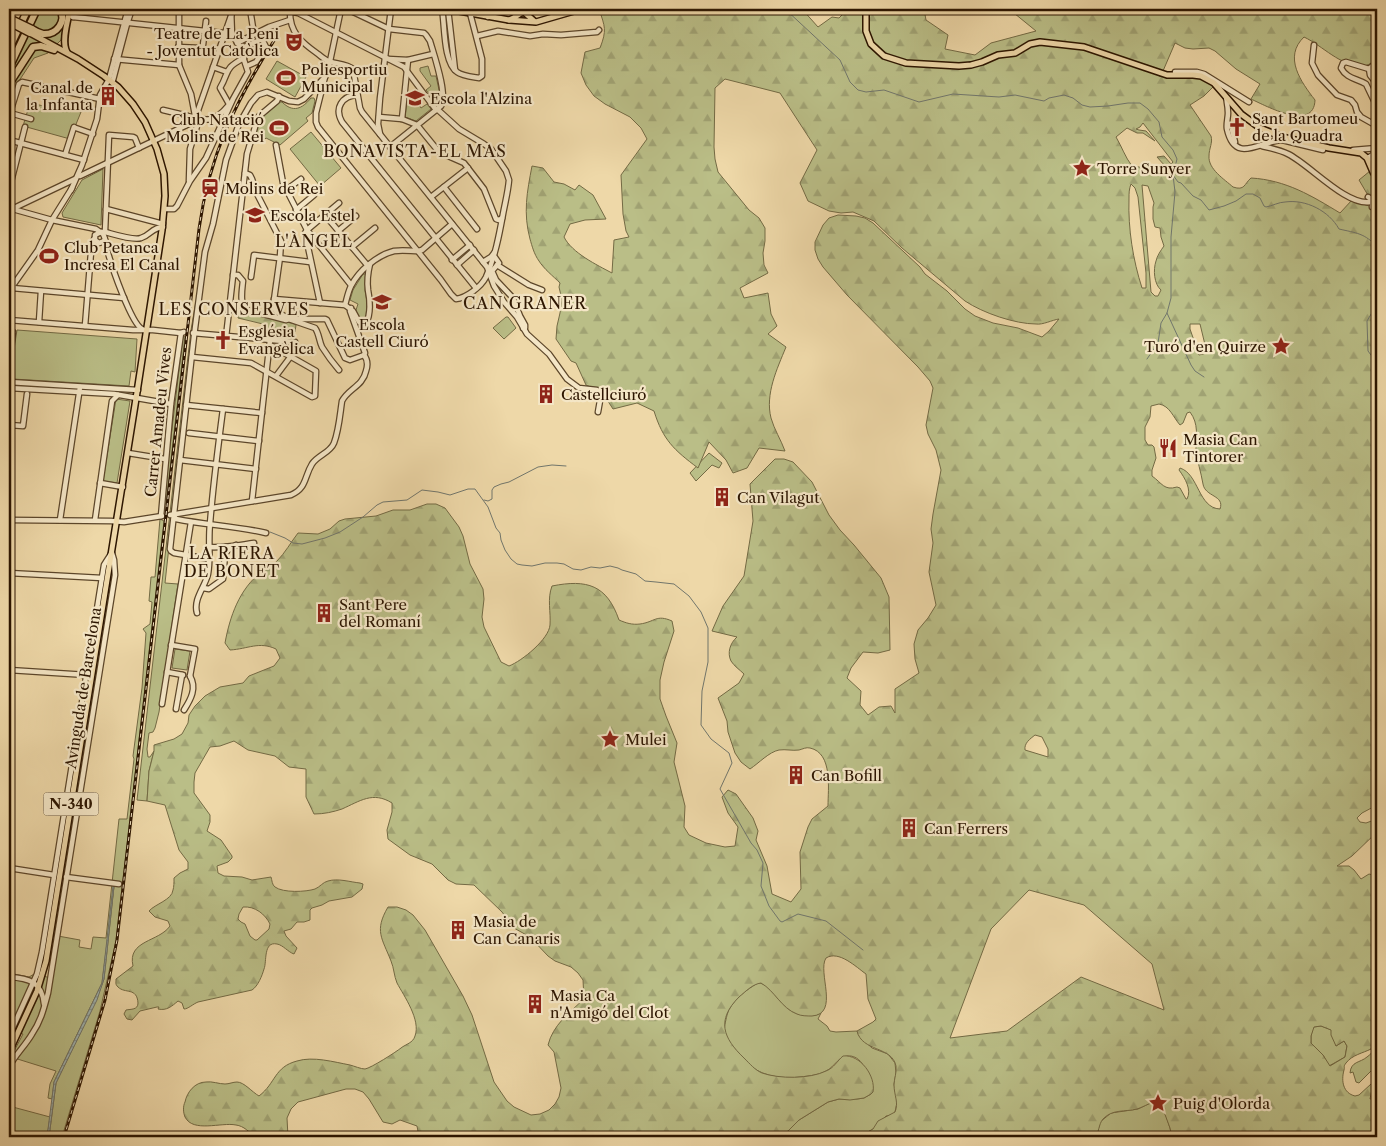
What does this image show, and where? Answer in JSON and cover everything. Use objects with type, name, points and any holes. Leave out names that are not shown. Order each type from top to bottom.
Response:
[{"type":"highway","points":[[12,9],[9,16],[31,35],[43,34],[57,29],[63,20],[60,9]]},
{"type":"highway","points":[[9,31],[20,9]]},
{"type":"highway","points":[[9,49],[28,9]]},
{"type":"highway","points":[[9,68],[38,9]]},
{"type":"highway","name":"N-340","points":[[9,22],[31,35]]},
{"type":"highway","name":"N-340","points":[[9,26],[31,35]]},
{"type":"highway","points":[[9,84],[34,47],[55,48]]},
{"type":"main road","points":[[448,9],[509,20],[536,22],[581,9]]},
{"type":"main road","points":[[866,9],[866,31],[871,44],[884,56],[906,63],[950,66],[971,65],[981,63],[998,55],[1015,53],[1030,44],[1040,42],[1084,47],[1164,75],[1201,76],[1227,92],[1229,106],[1257,126],[1275,135],[1320,146],[1364,152],[1372,165]]},
{"type":"main road","points":[[509,20],[523,12]]},
{"type":"main road","points":[[523,12],[536,22]]},
{"type":"main road","points":[[522,21],[527,18],[523,12]]},
{"type":"main road","points":[[71,13],[65,49],[74,56]]},
{"type":"main road","points":[[55,48],[61,43],[66,34]]},
{"type":"main road","name":"N-340","points":[[31,35],[77,62],[84,64]]},
{"type":"main road","name":"N-340","points":[[55,48],[74,56],[111,80],[133,104],[145,122],[154,141]]},
{"type":"main road","name":"Avinguda de Barcelona","points":[[9,1052],[39,988],[45,967],[106,571],[112,553],[123,487],[138,390],[144,330],[165,209],[164,174],[154,141]]},
{"type":"main road","points":[[1341,149],[1364,151],[1371,157],[1376,177]]},
{"type":"street","points":[[74,9],[71,13],[126,23],[224,32]]},
{"type":"street","points":[[10,289],[38,250],[52,220],[80,176],[82,164],[99,114],[102,92],[111,80],[128,9]]},
{"type":"street","points":[[126,23],[132,9]]},
{"type":"street","points":[[179,9],[179,65],[191,94],[197,126],[190,149],[190,181]]},
{"type":"street","points":[[250,9],[254,34]]},
{"type":"street","points":[[278,9],[298,13],[336,33],[386,58],[406,70],[437,110],[459,129],[491,150],[506,171],[509,180],[499,238],[488,271],[485,279],[461,298],[454,298],[318,127],[315,118],[330,62],[336,33],[341,9]]},
{"type":"street","points":[[347,9],[389,29],[425,34],[430,41],[444,97],[442,104],[390,147]]},
{"type":"street","points":[[381,136],[378,124],[391,9]]},
{"type":"street","points":[[442,9],[448,34]]},
{"type":"street","points":[[448,9],[451,61],[456,71],[460,74],[481,77],[482,60],[471,12]]},
{"type":"street","points":[[485,9],[488,16]]},
{"type":"street","points":[[290,10],[290,20],[294,31],[304,44],[330,62],[351,67],[354,72],[360,110],[484,262],[501,297],[519,320],[527,334],[552,358],[567,380],[572,384],[579,388],[600,392],[598,412]]},
{"type":"street","points":[[10,209],[191,123],[195,119],[232,11]]},
{"type":"street","points":[[165,209],[176,208],[190,181],[208,155],[233,99],[248,72],[244,58],[232,35],[232,11]]},
{"type":"street","points":[[237,43],[269,27],[290,20]]},
{"type":"street","points":[[178,47],[201,48],[206,21]]},
{"type":"street","points":[[476,36],[498,31],[525,35],[556,35],[597,32],[598,30]]},
{"type":"street","points":[[240,49],[262,38],[266,46],[256,62],[247,66]]},
{"type":"street","points":[[1314,45],[1312,63],[1318,75],[1337,95],[1347,98],[1352,102],[1361,117],[1377,126]]},
{"type":"street","points":[[386,58],[408,60],[433,54]]},
{"type":"street","points":[[229,104],[220,88],[232,64],[244,58]]},
{"type":"street","points":[[117,59],[179,65]]},
{"type":"street","points":[[402,119],[408,60]]},
{"type":"street","points":[[1369,69],[1346,62],[1340,68],[1350,78],[1366,84],[1377,107]]},
{"type":"street","points":[[1369,69],[1377,62]]},
{"type":"street","points":[[213,67],[227,72]]},
{"type":"street","points":[[1369,69],[1372,78],[1377,84]]},
{"type":"street","points":[[1175,72],[1200,73],[1211,78],[1227,92],[1240,96],[1249,102]]},
{"type":"street","points":[[209,559],[185,555],[170,549],[172,515],[192,357],[193,333],[205,248],[213,224],[223,173],[239,124],[255,98],[267,92],[297,102],[311,92],[325,77]]},
{"type":"street","points":[[31,119],[9,114],[21,82],[100,99]]},
{"type":"street","points":[[311,92],[316,93],[320,99]]},
{"type":"street","points":[[358,95],[350,96],[341,102],[338,109],[340,118],[476,288]]},
{"type":"street","points":[[226,337],[248,149],[257,120],[277,101],[279,96]]},
{"type":"street","points":[[163,110],[195,119],[212,119],[219,115],[233,99]]},
{"type":"street","points":[[1229,106],[1227,128],[1235,144],[1240,148],[1244,149],[1282,140],[1323,150]]},
{"type":"street","points":[[379,117],[402,119],[417,126],[439,152],[460,161],[468,168],[484,189],[499,226],[499,238]]},
{"type":"street","points":[[372,125],[378,124]]},
{"type":"street","points":[[9,190],[25,127]]},
{"type":"street","points":[[65,156],[75,127],[93,134]]},
{"type":"street","points":[[1232,130],[1235,144]]},
{"type":"street","points":[[140,148],[133,137],[109,134],[106,209],[102,232],[104,235],[103,241],[124,298],[137,326],[144,330]]},
{"type":"street","points":[[9,140],[65,156],[82,164]]},
{"type":"street","points":[[276,145],[283,184],[296,210],[307,230],[351,285]]},
{"type":"street","points":[[1261,145],[1290,155],[1348,196],[1362,202],[1370,202]]},
{"type":"street","points":[[1353,150],[1377,154]]},
{"type":"street","points":[[1364,152],[1371,157],[1377,154]]},
{"type":"street","points":[[1372,165],[1377,154]]},
{"type":"street","points":[[431,197],[468,168]]},
{"type":"street","points":[[245,173],[252,179],[281,241],[274,299],[275,310],[290,319],[317,329],[322,348],[339,370]]},
{"type":"street","points":[[286,190],[301,179]]},
{"type":"street","points":[[444,187],[477,229]]},
{"type":"street","points":[[296,210],[314,195]]},
{"type":"street","points":[[320,303],[305,233],[339,203]]},
{"type":"street","points":[[10,209],[102,232],[139,239],[154,228],[163,225]]},
{"type":"street","points":[[106,209],[163,225]]},
{"type":"street","points":[[57,212],[57,217],[62,222]]},
{"type":"street","points":[[274,299],[345,305],[351,308],[359,322],[364,323],[367,321],[370,297],[368,289],[369,265],[325,215]]},
{"type":"street","points":[[338,231],[356,216]]},
{"type":"street","points":[[496,219],[502,218]]},
{"type":"street","points":[[345,305],[351,285],[369,265],[396,251],[418,251],[452,224]]},
{"type":"street","points":[[352,247],[375,228]]},
{"type":"street","points":[[85,326],[91,252],[94,238],[94,232],[91,229]]},
{"type":"street","points":[[94,238],[97,233],[102,232]]},
{"type":"street","points":[[94,238],[97,243],[103,241]]},
{"type":"street","points":[[91,252],[103,241]]},
{"type":"street","points":[[407,251],[412,244]]},
{"type":"street","points":[[452,260],[470,245]]},
{"type":"street","points":[[457,265],[474,250]]},
{"type":"street","points":[[484,262],[494,254]]},
{"type":"street","points":[[494,254],[498,261],[492,271],[496,280],[513,298],[525,325],[525,328],[523,328]]},
{"type":"street","points":[[251,277],[254,255],[310,262]]},
{"type":"street","points":[[497,265],[528,285],[542,290]]},
{"type":"street","points":[[233,275],[238,275],[243,281],[242,300],[244,309],[286,320],[325,319],[342,354],[348,360],[364,355]]},
{"type":"street","points":[[485,279],[488,277],[492,279]]},
{"type":"street","points":[[10,289],[124,298]]},
{"type":"street","points":[[38,322],[41,290]]},
{"type":"street","points":[[172,515],[291,495],[300,489],[312,464],[333,445],[344,396],[360,383],[365,376],[367,361],[364,355],[365,351],[350,311],[351,308]]},
{"type":"street","points":[[9,320],[144,330]]},
{"type":"street","name":"Carrer Amadeu Vives","points":[[117,522],[162,516],[165,459],[171,404],[183,333],[144,330]]},
{"type":"street","points":[[9,361],[13,332]]},
{"type":"street","points":[[193,333],[295,342],[291,356],[276,376]]},
{"type":"street","points":[[252,501],[270,340]]},
{"type":"street","points":[[192,357],[251,363],[312,396],[316,394],[316,371],[270,346]]},
{"type":"street","points":[[9,382],[80,389],[171,404]]},
{"type":"street","points":[[9,388],[138,390]]},
{"type":"street","points":[[60,520],[80,389]]},
{"type":"street","points":[[9,426],[23,426],[27,394]]},
{"type":"street","points":[[95,520],[112,401],[118,395]]},
{"type":"street","points":[[186,404],[262,413]]},
{"type":"street","points":[[197,613],[197,600],[208,575],[211,508],[223,408]]},
{"type":"street","points":[[189,433],[259,441]]},
{"type":"street","points":[[128,453],[165,459]]},
{"type":"street","points":[[180,460],[256,469]]},
{"type":"street","points":[[100,484],[123,487]]},
{"type":"street","points":[[172,515],[176,519],[190,522],[266,533]]},
{"type":"street","points":[[9,520],[95,520],[117,522]]},
{"type":"street","points":[[162,704],[190,522]]},
{"type":"street","points":[[209,547],[226,548],[254,543]]},
{"type":"street","points":[[203,588],[209,589],[223,579],[225,554],[236,546]]},
{"type":"street","name":"Avinguda de Barcelona","points":[[9,1067],[36,1028],[48,993],[114,580],[112,553]]},
{"type":"street","points":[[106,571],[113,573],[114,580]]},
{"type":"street","name":"Avinguda de Barcelona","points":[[9,1036],[37,974],[42,952],[89,677],[102,578],[106,571]]},
{"type":"street","points":[[9,573],[102,578]]},
{"type":"street","points":[[172,645],[195,649],[190,676],[194,682],[194,687],[191,698],[184,710]]},
{"type":"street","points":[[9,670],[89,677]]},
{"type":"street","points":[[167,672],[190,676]]},
{"type":"street","points":[[176,709],[182,675]]},
{"type":"street","points":[[9,868],[54,875]]},
{"type":"street","points":[[66,877],[119,884]]},
{"type":"street","name":"Avinguda de Barcelona","points":[[42,952],[51,930]]},
{"type":"street","points":[[9,977],[28,980],[39,988]]},
{"type":"street","name":"Avinguda de Barcelona","points":[[39,988],[43,996],[44,1008]]},
{"type":"green space","points":[[9,9],[67,9],[61,40],[48,53],[34,58],[15,87],[9,104]]},
{"type":"green space","points":[[599,9],[802,9],[818,27],[832,17],[839,18],[848,9],[924,9],[926,20],[948,35],[945,49],[975,55],[991,43],[1036,31],[1009,9],[1377,9],[1377,60],[1368,65],[1362,66],[1346,63],[1304,37],[1298,45],[1295,53],[1296,69],[1304,85],[1315,100],[1313,109],[1307,114],[1298,116],[1288,114],[1251,99],[1260,84],[1236,69],[1209,48],[1185,48],[1175,43],[1159,76],[1200,77],[1214,86],[1204,96],[1190,105],[1211,136],[1209,161],[1211,165],[1233,187],[1240,188],[1244,186],[1251,178],[1264,179],[1287,185],[1340,213],[1352,200],[1369,206],[1374,204],[1359,180],[1370,171],[1377,183],[1377,805],[1357,818],[1360,822],[1366,823],[1377,819],[1377,832],[1352,856],[1337,866],[1349,866],[1361,879],[1369,874],[1377,876],[1377,1031],[1371,1049],[1348,1060],[1344,1066],[1343,1078],[1345,1089],[1355,1096],[1373,1084],[1370,1099],[1377,1098],[1377,1137],[1172,1137],[1160,1101],[1137,1109],[1110,1114],[1103,1119],[1094,1137],[826,1137],[840,1134],[866,1133],[873,1129],[878,1121],[895,1112],[897,1105],[894,1085],[896,1066],[893,1060],[889,1055],[865,1043],[857,1031],[876,1019],[868,999],[866,974],[847,960],[836,956],[826,958],[824,964],[826,1000],[825,1008],[820,1014],[804,1016],[791,1011],[761,983],[752,986],[739,997],[727,1013],[725,1029],[731,1043],[750,1065],[762,1073],[786,1077],[812,1076],[829,1070],[843,1056],[849,1056],[861,1062],[872,1079],[873,1092],[871,1094],[864,1098],[839,1099],[828,1102],[799,1120],[788,1131],[773,1137],[419,1137],[417,1126],[400,1120],[392,1124],[383,1122],[369,1099],[363,1092],[355,1089],[346,1089],[298,1102],[291,1109],[287,1118],[288,1137],[255,1137],[239,1126],[230,1124],[194,1125],[185,1117],[184,1107],[186,1098],[192,1088],[202,1082],[225,1084],[240,1082],[259,1096],[269,1086],[279,1071],[297,1061],[317,1059],[365,1069],[383,1060],[413,1040],[416,1030],[414,1016],[397,983],[392,964],[382,940],[381,922],[388,907],[406,910],[413,915],[425,930],[472,1015],[494,1082],[507,1101],[514,1107],[531,1115],[549,1110],[559,1097],[561,1088],[554,1052],[548,1045],[558,1025],[584,999],[583,980],[578,973],[571,967],[555,961],[530,937],[514,928],[502,912],[474,885],[456,884],[448,880],[432,864],[410,855],[388,839],[387,830],[392,812],[392,803],[385,799],[367,798],[342,809],[314,814],[306,797],[306,769],[289,767],[275,756],[248,750],[234,741],[210,747],[195,773],[194,793],[210,815],[207,831],[221,840],[232,856],[228,862],[217,866],[218,873],[224,876],[242,877],[252,880],[271,877],[275,887],[289,891],[311,890],[332,880],[360,883],[363,884],[362,889],[352,897],[329,901],[312,908],[310,910],[310,920],[297,922],[291,929],[284,931],[297,948],[294,954],[277,944],[269,946],[262,975],[252,990],[198,1002],[186,1009],[178,1001],[167,1009],[158,1009],[159,1007],[157,1007],[140,1011],[132,1020],[127,1019],[124,1014],[126,1010],[137,1007],[137,998],[133,993],[118,987],[116,979],[133,966],[132,957],[139,946],[159,935],[170,926],[168,921],[155,917],[149,911],[170,897],[174,878],[188,869],[188,862],[179,850],[165,805],[147,801],[149,771],[154,745],[174,739],[182,734],[188,723],[189,715],[205,696],[220,687],[243,683],[249,676],[274,666],[280,658],[276,649],[270,647],[259,646],[230,650],[225,643],[233,613],[241,595],[253,579],[283,555],[298,533],[318,534],[345,519],[376,516],[393,510],[410,510],[427,504],[436,504],[445,508],[459,527],[470,564],[483,589],[482,617],[484,627],[501,662],[509,666],[534,649],[545,637],[550,625],[552,586],[576,583],[594,587],[608,599],[619,620],[627,623],[640,624],[659,618],[672,621],[674,631],[660,680],[660,699],[677,743],[674,762],[685,806],[684,827],[689,835],[706,843],[725,847],[735,846],[738,827],[728,813],[722,797],[728,790],[736,794],[753,818],[758,831],[756,840],[767,866],[772,894],[791,902],[801,889],[800,852],[808,827],[812,819],[828,806],[828,772],[826,764],[823,757],[817,751],[807,748],[775,751],[750,769],[741,762],[735,753],[728,732],[727,721],[718,698],[739,683],[744,674],[734,665],[729,655],[730,648],[737,637],[712,631],[723,606],[744,576],[753,521],[750,484],[775,459],[793,462],[812,482],[829,515],[840,530],[881,578],[889,597],[890,650],[878,653],[863,652],[851,668],[847,678],[861,691],[860,705],[868,715],[879,707],[891,706],[895,713],[895,689],[919,673],[915,659],[914,644],[918,630],[936,605],[929,572],[933,543],[931,529],[941,470],[936,450],[926,425],[933,388],[930,381],[847,295],[823,267],[815,250],[815,242],[823,225],[829,218],[838,215],[865,218],[873,223],[925,274],[975,316],[1042,337],[1059,319],[1042,324],[1028,324],[1009,320],[981,310],[965,301],[902,248],[874,221],[853,212],[829,211],[808,201],[800,183],[817,150],[780,93],[725,79],[715,88],[715,159],[718,172],[749,210],[759,218],[765,228],[763,253],[764,265],[768,273],[740,288],[744,298],[768,293],[771,314],[777,326],[768,334],[786,347],[773,382],[770,400],[771,418],[785,451],[759,448],[747,468],[733,473],[726,460],[709,442],[698,468],[670,444],[661,430],[654,411],[637,403],[613,409],[602,392],[586,385],[576,363],[571,361],[556,339],[562,300],[560,283],[543,267],[537,258],[532,247],[528,229],[526,202],[532,166],[543,168],[554,182],[564,184],[575,190],[579,185],[593,195],[606,219],[585,220],[570,224],[564,237],[579,253],[612,273],[614,240],[629,237],[623,214],[621,175],[647,139],[641,128],[630,117],[594,96],[586,85],[581,73],[585,52],[600,48],[604,37],[604,25]],"holes":[[[1143,123],[1173,162],[1171,164],[1164,156],[1157,157],[1165,166],[1161,169],[1132,166],[1116,137],[1127,128],[1137,133],[1143,133],[1155,141],[1146,131],[1136,129]],[[1131,184],[1135,188],[1138,197],[1146,288],[1142,288],[1132,244],[1129,222]],[[1142,185],[1148,186],[1154,203],[1153,219],[1155,227],[1160,228],[1164,246],[1158,255],[1155,265],[1154,273],[1161,290],[1158,296],[1151,292]],[[1190,324],[1200,324],[1207,353],[1199,355],[1190,329]],[[1159,404],[1169,409],[1180,425],[1183,423],[1187,413],[1190,412],[1196,426],[1196,449],[1203,484],[1207,491],[1220,501],[1220,509],[1207,503],[1191,477],[1180,468],[1179,470],[1189,492],[1187,499],[1180,488],[1163,486],[1152,476],[1156,458],[1154,447],[1148,445],[1145,440],[1145,427],[1150,417],[1151,406]],[[1035,735],[1042,737],[1048,749],[1048,757],[1025,750],[1026,743]],[[1029,890],[1084,905],[1152,964],[1164,1010],[1081,977],[1007,1031],[950,1038],[991,929]],[[243,907],[252,908],[259,911],[265,917],[270,924],[269,929],[255,940],[250,936],[245,924],[238,919]],[[1321,1026],[1331,1030],[1336,1046],[1344,1041],[1347,1046],[1345,1057],[1330,1066],[1323,1055],[1311,1043],[1314,1027]]]},
{"type":"green space","name":"Poliesportiu Municipal","points":[[277,61],[306,77],[295,97],[266,79]]},
{"type":"green space","points":[[428,66],[431,76],[436,76],[441,99],[438,105],[426,90],[431,86],[420,71],[420,68]]},
{"type":"green space","points":[[413,96],[421,108],[427,104],[431,109],[416,121],[405,117],[407,100]]},
{"type":"green space","name":"Club Natació Molins de Rei","points":[[311,98],[314,98],[315,101],[312,113],[306,118],[308,121],[280,145],[266,138],[255,136],[260,119],[280,102],[290,108],[297,108],[304,105]]},
{"type":"green space","points":[[30,103],[66,111],[66,109],[81,112],[70,139],[23,126]]},
{"type":"green space","points":[[311,132],[341,168],[320,186],[290,149]]},
{"type":"green space","points":[[103,169],[101,225],[63,217],[62,213],[82,180]]},
{"type":"green space","points":[[363,274],[367,274],[365,290],[367,302],[366,319],[362,320],[356,310],[358,304],[350,300],[353,290]]},
{"type":"green space","points":[[196,301],[165,583],[178,584],[159,712],[155,728],[153,732],[149,733],[148,757],[154,751],[149,771],[147,801],[137,800],[191,330]]},
{"type":"green space","points":[[244,310],[294,324],[296,325],[295,332],[267,330],[267,325],[238,318],[239,312]]},
{"type":"green space","points":[[506,317],[516,328],[504,339],[493,328]]},
{"type":"green space","points":[[17,330],[137,339],[135,372],[131,371],[129,386],[13,379],[10,375]]},
{"type":"green space","points":[[185,336],[166,504],[163,504],[183,337]]},
{"type":"green space","points":[[116,399],[130,401],[117,483],[103,481]]},
{"type":"green space","points":[[709,453],[722,463],[719,468],[712,465],[696,481],[690,473]]},
{"type":"green space","points":[[160,519],[164,521],[116,941],[100,1011],[62,1137],[49,1137],[56,1083],[96,1000],[104,979],[114,886],[102,983],[54,1082],[52,1099],[48,1098],[50,1084],[56,1071],[11,1057],[23,1034],[9,1029],[9,973],[29,977],[36,973],[52,979],[58,936],[80,940],[79,947],[91,949],[93,937],[106,938],[119,819],[127,819],[142,688],[146,633],[143,629],[150,624],[152,602],[149,601],[151,577],[155,577]]},
{"type":"green space","points":[[175,649],[190,651],[187,670],[172,668]]},
{"type":"green space","points":[[758,983],[764,984],[784,1005],[797,1014],[809,1016],[821,1013],[818,1019],[830,1031],[857,1031],[859,1036],[872,1048],[888,1054],[895,1063],[894,1084],[897,1102],[895,1112],[892,1115],[886,1116],[866,1133],[840,1134],[826,1137],[773,1137],[788,1131],[799,1120],[828,1102],[839,1099],[864,1098],[871,1094],[864,1066],[851,1056],[843,1057],[823,1072],[800,1077],[775,1076],[763,1073],[752,1067],[731,1044],[725,1034],[724,1027],[729,1010],[735,1001],[744,992]]},
{"type":"green space","points":[[1321,1026],[1332,1030],[1336,1046],[1344,1041],[1347,1046],[1345,1057],[1329,1066],[1323,1055],[1311,1043],[1313,1027]]},
{"type":"green space","points":[[1376,1049],[1377,1065],[1359,1083],[1356,1082],[1353,1072],[1350,1073],[1352,1066]]},
{"type":"green space","points":[[1161,1101],[1172,1137],[1115,1137],[1097,1135],[1100,1122],[1111,1113],[1138,1109],[1152,1102]]},
{"type":"green space","points":[[9,1106],[50,1117],[47,1137],[9,1137]]},
{"type":"water","points":[[113,886],[104,979],[97,1000],[56,1083],[49,1137],[47,1137],[54,1082],[102,983]]},
{"type":"waterway","points":[[785,9],[840,60],[850,82],[858,90],[866,92],[884,90],[919,102],[953,94],[999,97],[1015,95],[1044,101],[1064,95],[1073,98],[1082,105],[1090,107],[1140,103],[1159,122],[1162,137],[1173,150],[1177,159],[1173,175]]},
{"type":"waterway","points":[[1173,175],[1193,196],[1201,200],[1209,210],[1236,201],[1246,194],[1253,194],[1260,198],[1266,207],[1283,202],[1301,202],[1323,212],[1339,229],[1364,236],[1377,247]]},
{"type":"waterway","points":[[1147,359],[1158,343],[1161,323],[1167,313],[1171,298],[1171,237],[1175,192],[1173,175]]},
{"type":"waterway","points":[[1377,304],[1367,321],[1368,351],[1377,363]]},
{"type":"waterway","points":[[1167,313],[1191,365],[1195,371],[1204,377]]},
{"type":"waterway","points":[[484,500],[492,499],[494,487],[509,482],[538,467],[566,466]]},
{"type":"waterway","points":[[270,532],[293,543],[302,544],[340,532],[383,502],[407,500],[422,490],[450,495],[468,489],[475,489],[488,507],[496,528],[500,533],[505,550],[517,564],[532,566],[557,563],[581,570],[591,567],[610,566],[636,574],[645,581],[674,584],[689,596],[701,612],[708,628],[708,662],[702,691],[701,725],[711,739],[729,753],[732,763],[720,789],[763,863],[761,886],[769,906],[782,922],[798,914],[826,921],[863,950]]},
{"type":"railway","points":[[64,1137],[105,1000],[117,940],[199,229],[204,202],[217,153],[236,107],[275,39]]},
{"type":"place","name":"Teatre de La Peni - Joventut Catòlica","points":[[294,42]]},
{"type":"place","name":"Poliesportiu Municipal","points":[[286,78]]},
{"type":"place","name":"Canal de la Infanta","points":[[108,96]]},
{"type":"place","name":"Escola l'Alzina","points":[[415,98]]},
{"type":"place","name":"Sant Bartomeu de la Quadra","points":[[1237,127]]},
{"type":"place","name":"Club Natació Molins de Rei","points":[[279,128]]},
{"type":"place","name":"Torre Sunyer","points":[[1082,168]]},
{"type":"place","name":"Molins de Rei","points":[[210,188]]},
{"type":"place","name":"Escola Estel","points":[[255,215]]},
{"type":"place","name":"Club Petanca Incresa El Canal","points":[[49,256]]},
{"type":"place","name":"Escola Castell Ciuró","points":[[382,302]]},
{"type":"place","name":"Església Evangèlica","points":[[223,340]]},
{"type":"place","name":"Turó d'en Quirze","points":[[1281,346]]},
{"type":"place","name":"Castellciuró","points":[[546,394]]},
{"type":"place","name":"Masia Can Tintorer","points":[[1168,448]]},
{"type":"place","name":"Can Vilagut","points":[[722,497]]},
{"type":"place","name":"Sant Pere del Romaní","points":[[324,613]]},
{"type":"place","name":"Mulei","points":[[610,739]]},
{"type":"place","name":"Can Bofill","points":[[796,775]]},
{"type":"place","name":"Can Ferrers","points":[[909,828]]},
{"type":"place","name":"Masia de Can Canaris","points":[[458,930]]},
{"type":"place","name":"Masia Ca n'Amigó del Clot","points":[[535,1004]]},
{"type":"place","name":"Puig d'Olorda","points":[[1158,1103]]},
{"type":"district","name":"BONAVISTA-EL MAS","points":[[415,151]]},
{"type":"district","name":"L'ÀNGEL","points":[[314,241]]},
{"type":"district","name":"CAN GRANER","points":[[525,303]]},
{"type":"district","name":"LES CONSERVES","points":[[234,309]]},
{"type":"district","name":"LA RIERA DE BONET","points":[[232,562]]}]
